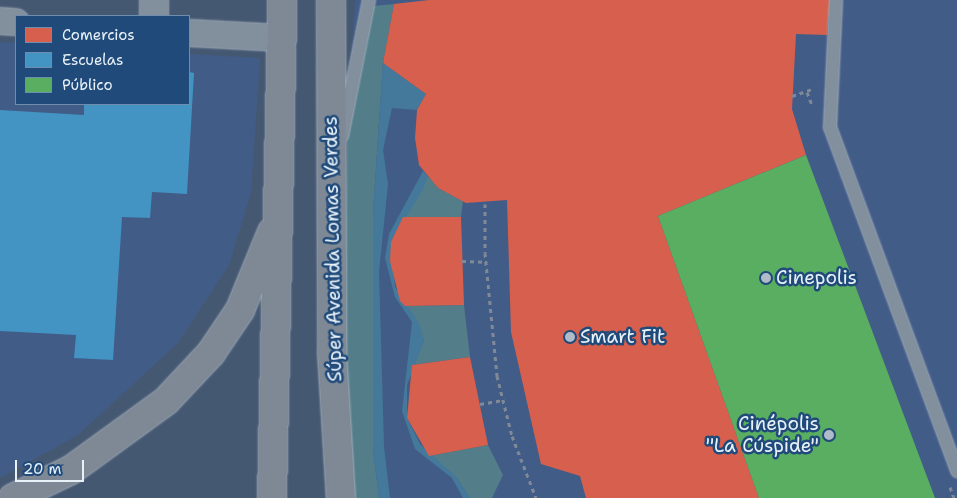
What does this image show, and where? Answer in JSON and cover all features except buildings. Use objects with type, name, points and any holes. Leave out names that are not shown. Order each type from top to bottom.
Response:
[{"type":"main road","points":[[272,498],[281,205],[282,0]]},
{"type":"main road","name":"Súper Avenida Lomas Verdes","points":[[331,0],[332,352],[341,498]]},
{"type":"main road","points":[[13,498],[71,470],[111,445],[166,401],[212,352],[240,310],[281,205]]},
{"type":"street","points":[[154,0],[154,15]]},
{"type":"street","points":[[0,21],[15,22]]},
{"type":"street","points":[[190,33],[281,38]]},
{"type":"lane","points":[[332,183],[369,0]]},
{"type":"lane","points":[[836,0],[829,82],[830,127],[957,471]]},
{"type":"path","points":[[792,96],[829,82]]},
{"type":"path","points":[[485,204],[485,262],[502,400],[536,498]]},
{"type":"path","points":[[462,261],[485,262]]},
{"type":"path","points":[[480,404],[502,400]]},
{"type":"shaded area","points":[[355,0],[957,0],[957,498],[353,498],[347,135]]},
{"type":"shaded area","points":[[0,42],[15,43],[15,105],[190,105],[190,54],[260,58],[251,193],[229,265],[178,343],[78,435],[0,478]]},
{"type":"shaded area","points":[[383,63],[426,94],[417,110],[392,108],[383,150],[388,184],[379,272],[384,447],[390,498],[379,498],[373,450],[373,213]]},
{"type":"shaded area","points":[[423,171],[428,176],[423,189],[391,242],[395,287],[420,325],[424,341],[407,385],[407,418],[420,444],[456,477],[470,498],[463,498],[452,478],[415,449],[402,411],[412,322],[395,297],[385,258],[389,234]]},
{"type":"green space","points":[[394,4],[383,63],[373,213],[373,450],[379,498],[353,498],[344,356],[347,135],[373,6]]},
{"type":"green space","points":[[428,176],[438,188],[463,201],[461,217],[403,217]]},
{"type":"green space","points":[[464,305],[470,357],[412,365],[424,341],[405,306]]},
{"type":"green space","points":[[488,445],[503,475],[492,498],[470,498],[456,477],[429,456]]},
{"type":"place","name":"Cinepolis","points":[[766,278]]},
{"type":"place","name":"Smart Fit","points":[[570,337]]},
{"type":"place","name":"Cinépolis \"La Cúspide\"","points":[[829,435]]}]
